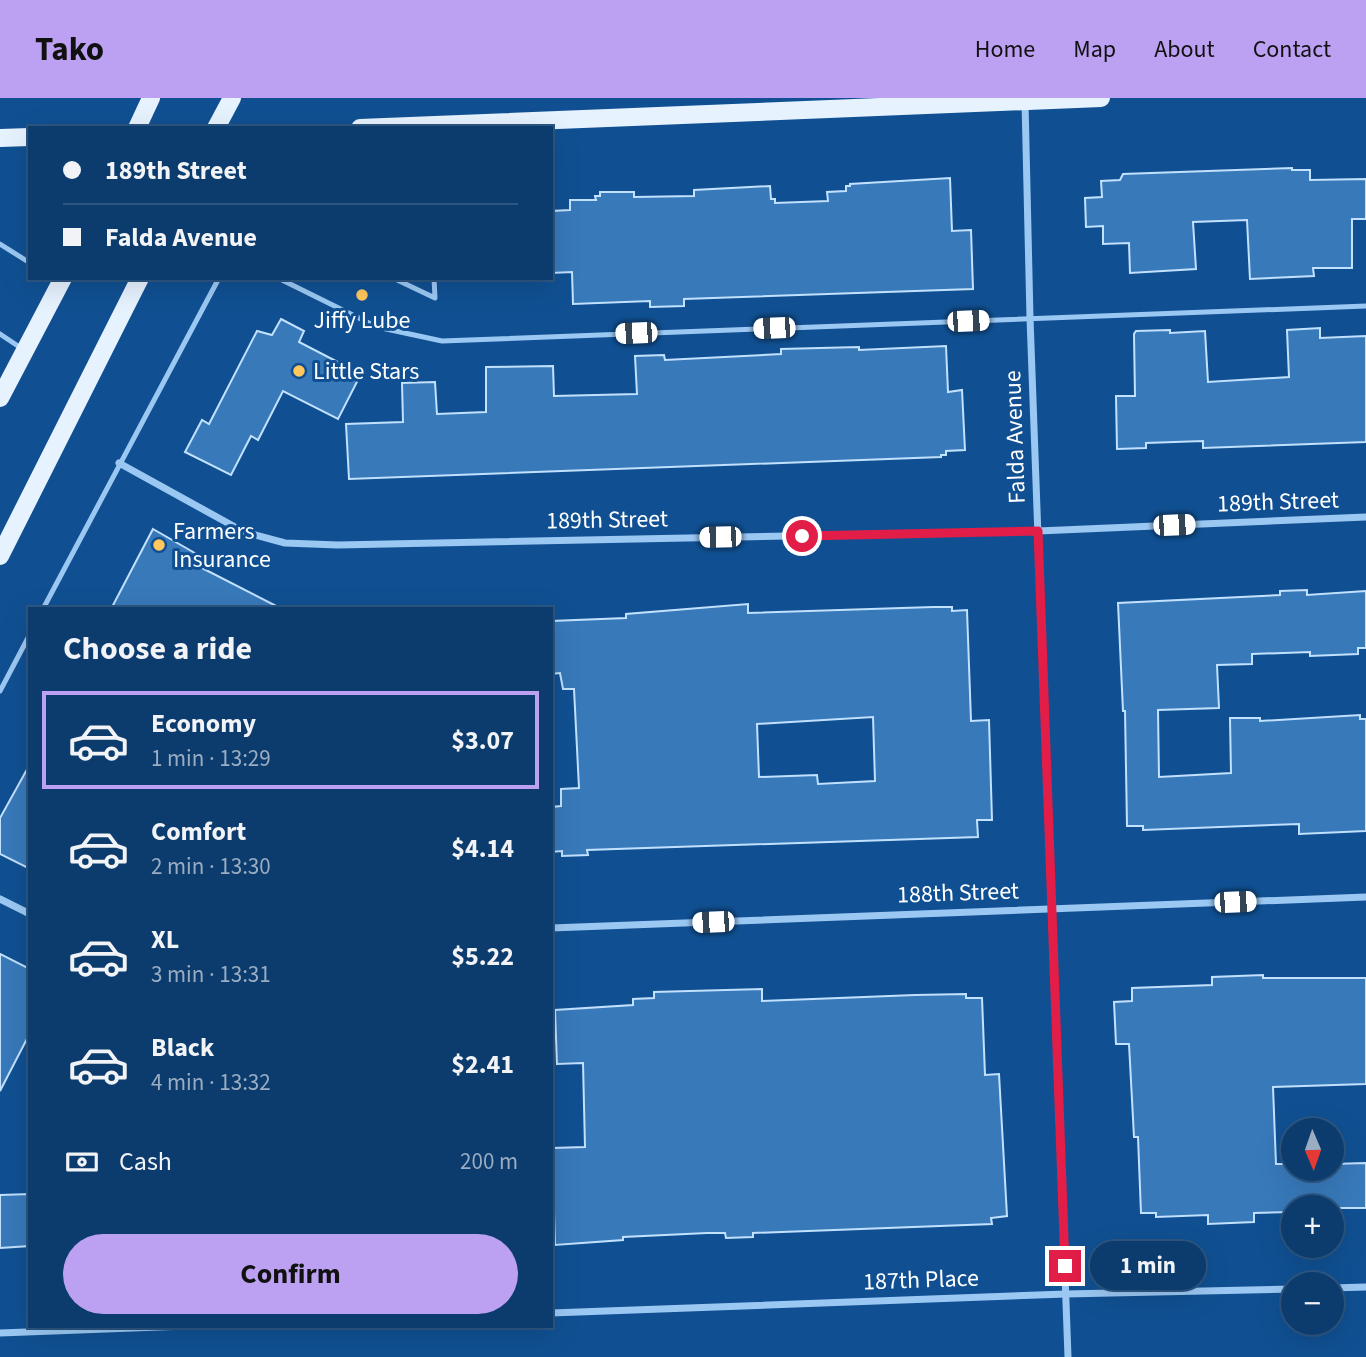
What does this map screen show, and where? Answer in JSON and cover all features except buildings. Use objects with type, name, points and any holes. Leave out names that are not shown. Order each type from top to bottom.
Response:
[{"type":"main road","points":[[138,126],[151,98]]},
{"type":"main road","points":[[217,126],[232,98]]},
{"type":"main road","points":[[426,126],[1101,98]]},
{"type":"main road","points":[[0,138],[28,137]]},
{"type":"main road","points":[[0,398],[59,280]]},
{"type":"main road","points":[[0,556],[140,280]]},
{"type":"street","name":"Falda Avenue","points":[[1025,102],[1030,318],[1068,1357]]},
{"type":"street","name":"189th Street","points":[[120,463],[244,532],[285,543],[338,545],[1038,531],[1366,517]]},
{"type":"street","name":"188th Street","points":[[553,928],[1366,897]]},
{"type":"street","points":[[0,899],[28,913]]},
{"type":"street","points":[[1344,1288],[1366,1287]]},
{"type":"street","name":"187th Place","points":[[553,1313],[1066,1294],[1281,1289]]},
{"type":"street","points":[[0,1333],[133,1328]]},
{"type":"lane","points":[[0,244],[28,262]]},
{"type":"lane","points":[[44,607],[218,280]]},
{"type":"lane","points":[[282,280],[377,327],[442,341],[1366,306]]},
{"type":"lane","points":[[397,280],[435,298],[434,280]]},
{"type":"lane","points":[[0,334],[24,350]]},
{"type":"lane","points":[[0,691],[28,638]]},
{"type":"place","name":"Jiffy Lube","points":[[362,295]]},
{"type":"place","name":"Little Stars","points":[[299,371]]},
{"type":"place","name":"Farmers Insurance","points":[[159,545]]},
{"type":"route","points":[[802,536],[1038,531],[1065,1266]]}]
